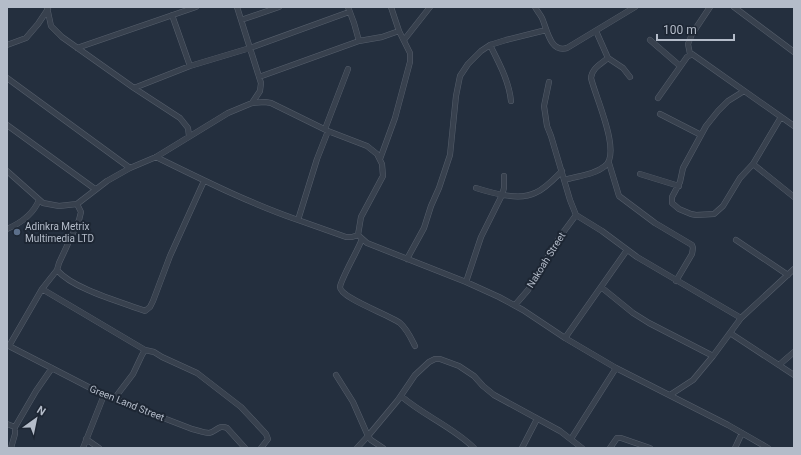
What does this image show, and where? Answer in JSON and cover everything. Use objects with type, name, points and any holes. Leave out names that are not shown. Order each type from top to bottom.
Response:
[{"type":"street","points":[[77,48],[196,7]]},
{"type":"street","points":[[237,7],[260,83],[260,91],[252,103]]},
{"type":"street","points":[[241,20],[279,7]]},
{"type":"street","points":[[380,159],[395,118],[410,62],[410,53],[399,31],[391,7]]},
{"type":"street","points":[[404,40],[430,7]]},
{"type":"street","points":[[535,7],[555,46],[562,49],[567,48],[635,7]]},
{"type":"street","points":[[690,54],[688,44],[692,34],[710,7]]},
{"type":"street","points":[[734,7],[794,52]]},
{"type":"street","points":[[7,45],[26,38],[38,24],[48,8]]},
{"type":"street","points":[[48,8],[51,26],[62,37],[183,121],[188,128],[189,136]]},
{"type":"street","points":[[134,88],[190,66],[250,48],[348,9],[354,23],[358,41]]},
{"type":"street","points":[[172,15],[190,66]]},
{"type":"street","points":[[407,259],[424,228],[450,155],[456,96],[460,76],[468,64],[481,51],[490,45],[546,30]]},
{"type":"street","points":[[259,77],[358,41],[382,38],[399,31]]},
{"type":"street","points":[[596,31],[608,58],[623,68],[630,77]]},
{"type":"street","points":[[650,40],[680,66]]},
{"type":"street","points":[[490,45],[504,74],[510,92],[511,101]]},
{"type":"street","points":[[658,98],[690,54]]},
{"type":"street","points":[[690,54],[794,126]]},
{"type":"street","points":[[608,58],[594,69],[591,73],[591,78],[604,119],[611,148],[609,163],[619,196],[655,223],[692,245],[692,254],[676,281]]},
{"type":"street","points":[[298,220],[318,154],[348,69]]},
{"type":"street","points":[[7,78],[130,168]]},
{"type":"street","points":[[549,82],[544,106],[547,126],[576,215],[602,231],[637,257],[741,318]]},
{"type":"street","points":[[744,91],[732,98],[718,111],[701,135],[683,168],[679,186],[672,197],[675,206],[684,212],[696,216],[714,214],[723,206],[740,178],[753,164],[782,117]]},
{"type":"street","points":[[7,171],[43,203],[59,206],[77,204],[107,181],[130,168],[156,157],[228,112],[252,103],[271,103],[326,130],[368,146],[380,159],[383,168],[383,176],[361,217],[360,237],[340,287],[344,294],[395,319],[402,324],[415,346]]},
{"type":"street","points":[[660,114],[701,135]]},
{"type":"street","points":[[7,125],[96,189]]},
{"type":"street","points":[[156,157],[259,206],[346,236],[360,237],[371,246],[466,282],[515,305],[565,338],[616,368],[670,395],[768,448]]},
{"type":"street","points":[[564,180],[595,172],[609,163]]},
{"type":"street","points":[[753,164],[794,197]]},
{"type":"street","points":[[476,188],[502,195],[525,196],[534,194],[544,188],[562,171]]},
{"type":"street","points":[[640,174],[679,186]]},
{"type":"street","points":[[466,282],[481,237],[502,195],[504,188],[504,176]]},
{"type":"street","points":[[57,270],[62,276],[88,290],[145,311],[150,307],[153,301],[170,256],[204,181]]},
{"type":"street","points":[[8,227],[22,222],[32,213],[39,200]]},
{"type":"street","points":[[8,345],[42,289],[57,270],[59,262],[79,220],[81,212],[77,204]]},
{"type":"street","name":"Nakoah Street","points":[[515,305],[528,290],[559,238],[576,215]]},
{"type":"street","points":[[736,240],[788,275]]},
{"type":"street","points":[[565,338],[627,250]]},
{"type":"street","points":[[670,395],[693,380],[741,318],[794,269]]},
{"type":"street","points":[[601,287],[648,323],[713,356]]},
{"type":"street","points":[[42,289],[146,350],[154,352],[197,373],[241,407],[268,437],[267,441],[261,448]]},
{"type":"street","points":[[730,333],[794,375]]},
{"type":"street","name":"Green Land Street","points":[[8,345],[114,400],[192,429],[209,432],[224,426],[245,448]]},
{"type":"street","points":[[114,400],[133,374],[146,350]]},
{"type":"street","points":[[778,365],[794,352]]},
{"type":"street","points":[[357,448],[401,396],[415,375],[435,358],[459,366],[474,376],[494,395],[571,439],[582,448]]},
{"type":"street","points":[[11,448],[15,434],[15,427],[36,391],[52,368]]},
{"type":"street","points":[[571,439],[616,368]]},
{"type":"street","points":[[336,375],[353,402],[368,436],[371,440],[383,448]]},
{"type":"street","points":[[83,448],[104,395]]},
{"type":"street","points":[[401,396],[425,414],[456,433],[474,448]]},
{"type":"street","points":[[522,448],[537,419]]},
{"type":"street","points":[[7,424],[15,427]]},
{"type":"street","points":[[735,448],[742,433]]},
{"type":"street","points":[[610,448],[617,438],[621,438],[650,448]]},
{"type":"street","points":[[86,439],[99,448]]},
{"type":"place","name":"Adinkra Metrix Multimedia LTD","points":[[17,232]]}]
